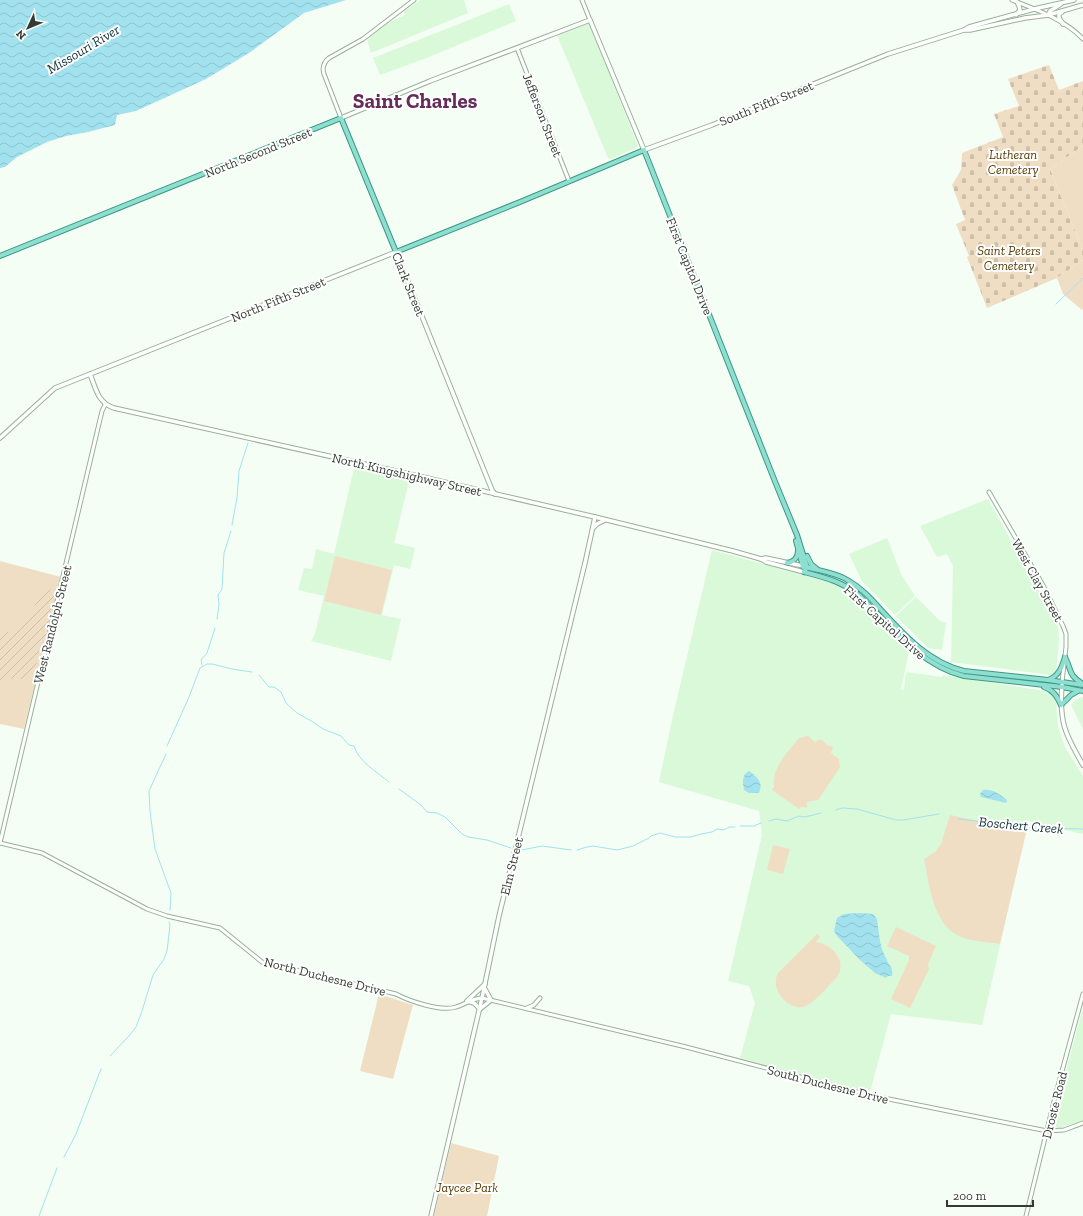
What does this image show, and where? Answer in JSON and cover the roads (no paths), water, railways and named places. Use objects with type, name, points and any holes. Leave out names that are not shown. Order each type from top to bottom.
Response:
[{"type":"main road","name":"South Fifth Street","points":[[569,182],[644,150],[712,125],[888,54],[964,30],[969,27],[1034,9],[1074,0]]},
{"type":"main road","points":[[1016,15],[1020,10],[1020,6],[1017,2]]},
{"type":"main road","points":[[1048,15],[1050,11],[1061,3]]},
{"type":"main road","name":"South Fifth Street","points":[[964,30],[1048,15],[1083,5]]},
{"type":"main road","points":[[1025,18],[1034,9]]},
{"type":"main road","points":[[1063,24],[1059,18],[1059,14],[1064,10]]},
{"type":"main road","name":"North Second Street","points":[[0,256],[424,84],[590,20]]},
{"type":"main road","name":"First Capitol Drive","points":[[590,20],[644,150],[796,534],[805,567]]},
{"type":"main road","name":"Clark Street","points":[[341,118],[492,490],[495,494]]},
{"type":"main road","name":"North Fifth Street","points":[[0,438],[53,390],[569,182]]},
{"type":"main road","points":[[90,374],[100,398],[105,405]]},
{"type":"main road","name":"North Kingshighway Street","points":[[105,405],[124,411],[206,428],[595,517],[761,559]]},
{"type":"main road","name":"Elm Street","points":[[430,1216],[480,1009],[499,916],[595,517]]},
{"type":"main road","points":[[592,529],[597,524],[605,520]]},
{"type":"main road","name":"First Capitol Drive","points":[[796,534],[796,541],[805,567]]},
{"type":"main road","points":[[796,534],[801,540],[809,560],[819,571]]},
{"type":"main road","points":[[787,563],[795,560],[798,554],[796,541]]},
{"type":"main road","points":[[766,558],[805,567],[804,572],[766,562],[761,559],[766,558]]},
{"type":"main road","name":"First Capitol Drive","points":[[805,567],[843,577],[862,590],[914,643],[943,664],[952,668],[964,671],[1083,685]]},
{"type":"main road","name":"First Capitol Drive","points":[[804,572],[836,580],[847,586],[859,595],[917,652],[940,668],[951,673],[964,676],[1062,687],[1081,691]]},
{"type":"main road","points":[[1048,680],[1057,675],[1066,657]]},
{"type":"main road","points":[[1066,657],[1070,672],[1083,685]]},
{"type":"main road","name":"West Clay Street","points":[[1062,682],[1061,713],[1067,735],[1083,765]]},
{"type":"main road","points":[[1032,683],[1048,688],[1054,692],[1061,705],[1071,695],[1081,691]]},
{"type":"main road","points":[[467,1001],[478,992],[485,983]]},
{"type":"main road","points":[[467,1001],[474,1003],[480,1009],[491,1000],[484,988]]},
{"type":"street","name":"Clark Street","points":[[341,118],[324,74],[323,66],[329,58],[362,38],[414,0]]},
{"type":"street","name":"First Capitol Drive","points":[[582,0],[590,20]]},
{"type":"street","points":[[1012,0],[1048,15],[1070,27],[1083,39]]},
{"type":"street","name":"Jefferson Street","points":[[517,48],[569,182]]},
{"type":"street","name":"West Randolph Street","points":[[0,843],[102,411],[105,405]]},
{"type":"street","name":"West Clay Street","points":[[989,492],[1059,616],[1066,634],[1066,657],[1062,682]]},
{"type":"street","name":"North Duchesne Drive","points":[[0,843],[42,853],[147,909],[167,916],[220,928],[262,962],[396,994],[409,1000],[443,1008],[456,1007],[467,1001],[482,998],[575,1020]]},
{"type":"street","name":"Droste Road","points":[[1026,1216],[1055,1097],[1083,994]]},
{"type":"street","points":[[527,1008],[534,1005],[540,998]]},
{"type":"street","name":"South Duchesne Drive","points":[[575,1020],[686,1047],[869,1095],[1047,1131],[1064,1130],[1083,1123]]},
{"type":"water","name":"Missouri River","points":[[0,0],[346,0],[304,13],[249,53],[206,79],[136,111],[117,115],[115,125],[66,136],[47,142],[17,157],[5,167],[0,168]]},
{"type":"water","points":[[749,771],[759,780],[761,786],[759,793],[749,793],[744,790],[744,777]]},
{"type":"water","points":[[983,790],[990,790],[999,794],[1007,800],[1006,803],[981,797],[980,794]]},
{"type":"water","points":[[844,914],[873,914],[877,919],[883,952],[891,968],[892,976],[888,976],[886,978],[875,973],[860,960],[834,931],[837,918]]},
{"type":"waterway","points":[[1056,304],[1083,278]]},
{"type":"waterway","points":[[232,525],[237,498],[239,471],[248,443]]},
{"type":"waterway","points":[[217,619],[219,605],[218,595],[222,589],[224,553],[231,531]]},
{"type":"waterway","points":[[202,665],[201,660],[207,653],[215,628]]},
{"type":"waterway","name":"Boschert Creek","points":[[167,746],[200,668],[207,664],[212,664],[252,672]]},
{"type":"waterway","name":"Boschert Creek","points":[[259,675],[269,687],[274,687],[281,692],[286,703],[297,713],[323,729],[341,736],[349,745],[354,746],[359,757],[389,782]]},
{"type":"waterway","name":"Boschert Creek","points":[[166,754],[149,791],[155,849],[171,893],[170,910]]},
{"type":"waterway","name":"Boschert Creek","points":[[399,789],[421,805],[427,812],[437,813],[445,817],[462,834],[468,837],[487,840],[511,848]]},
{"type":"waterway","name":"Boschert Creek","points":[[836,810],[842,808],[857,809],[896,820],[939,814]]},
{"type":"waterway","name":"Boschert Creek","points":[[769,821],[776,819],[787,821],[799,816],[805,817],[821,813]]},
{"type":"waterway","name":"Boschert Creek","points":[[958,819],[987,824],[1029,828],[1083,829]]},
{"type":"waterway","name":"Boschert Creek","points":[[740,826],[754,826],[761,823]]},
{"type":"waterway","name":"Boschert Creek","points":[[577,850],[593,846],[617,850],[633,846],[651,836],[660,833],[675,837],[691,837],[712,832],[717,829],[724,830],[729,827],[735,827]]},
{"type":"waterway","name":"Boschert Creek","points":[[522,850],[542,846],[571,850]]},
{"type":"waterway","name":"Boschert Creek","points":[[110,1056],[136,1027],[153,975],[164,959],[167,951],[170,925],[169,922]]},
{"type":"waterway","name":"Boschert Creek","points":[[64,1157],[76,1134],[101,1069]]},
{"type":"waterway","name":"Boschert Creek","points":[[39,1216],[57,1168]]},
{"type":"district","name":"Saint Charles","points":[[415,101]]},
{"type":"park label","name":"Lutheran Cemetery","points":[[1013,162]]},
{"type":"park label","name":"Saint Peters Cemetery","points":[[1009,258]]},
{"type":"park label","name":"Jaycee Park","points":[[467,1187]]}]
